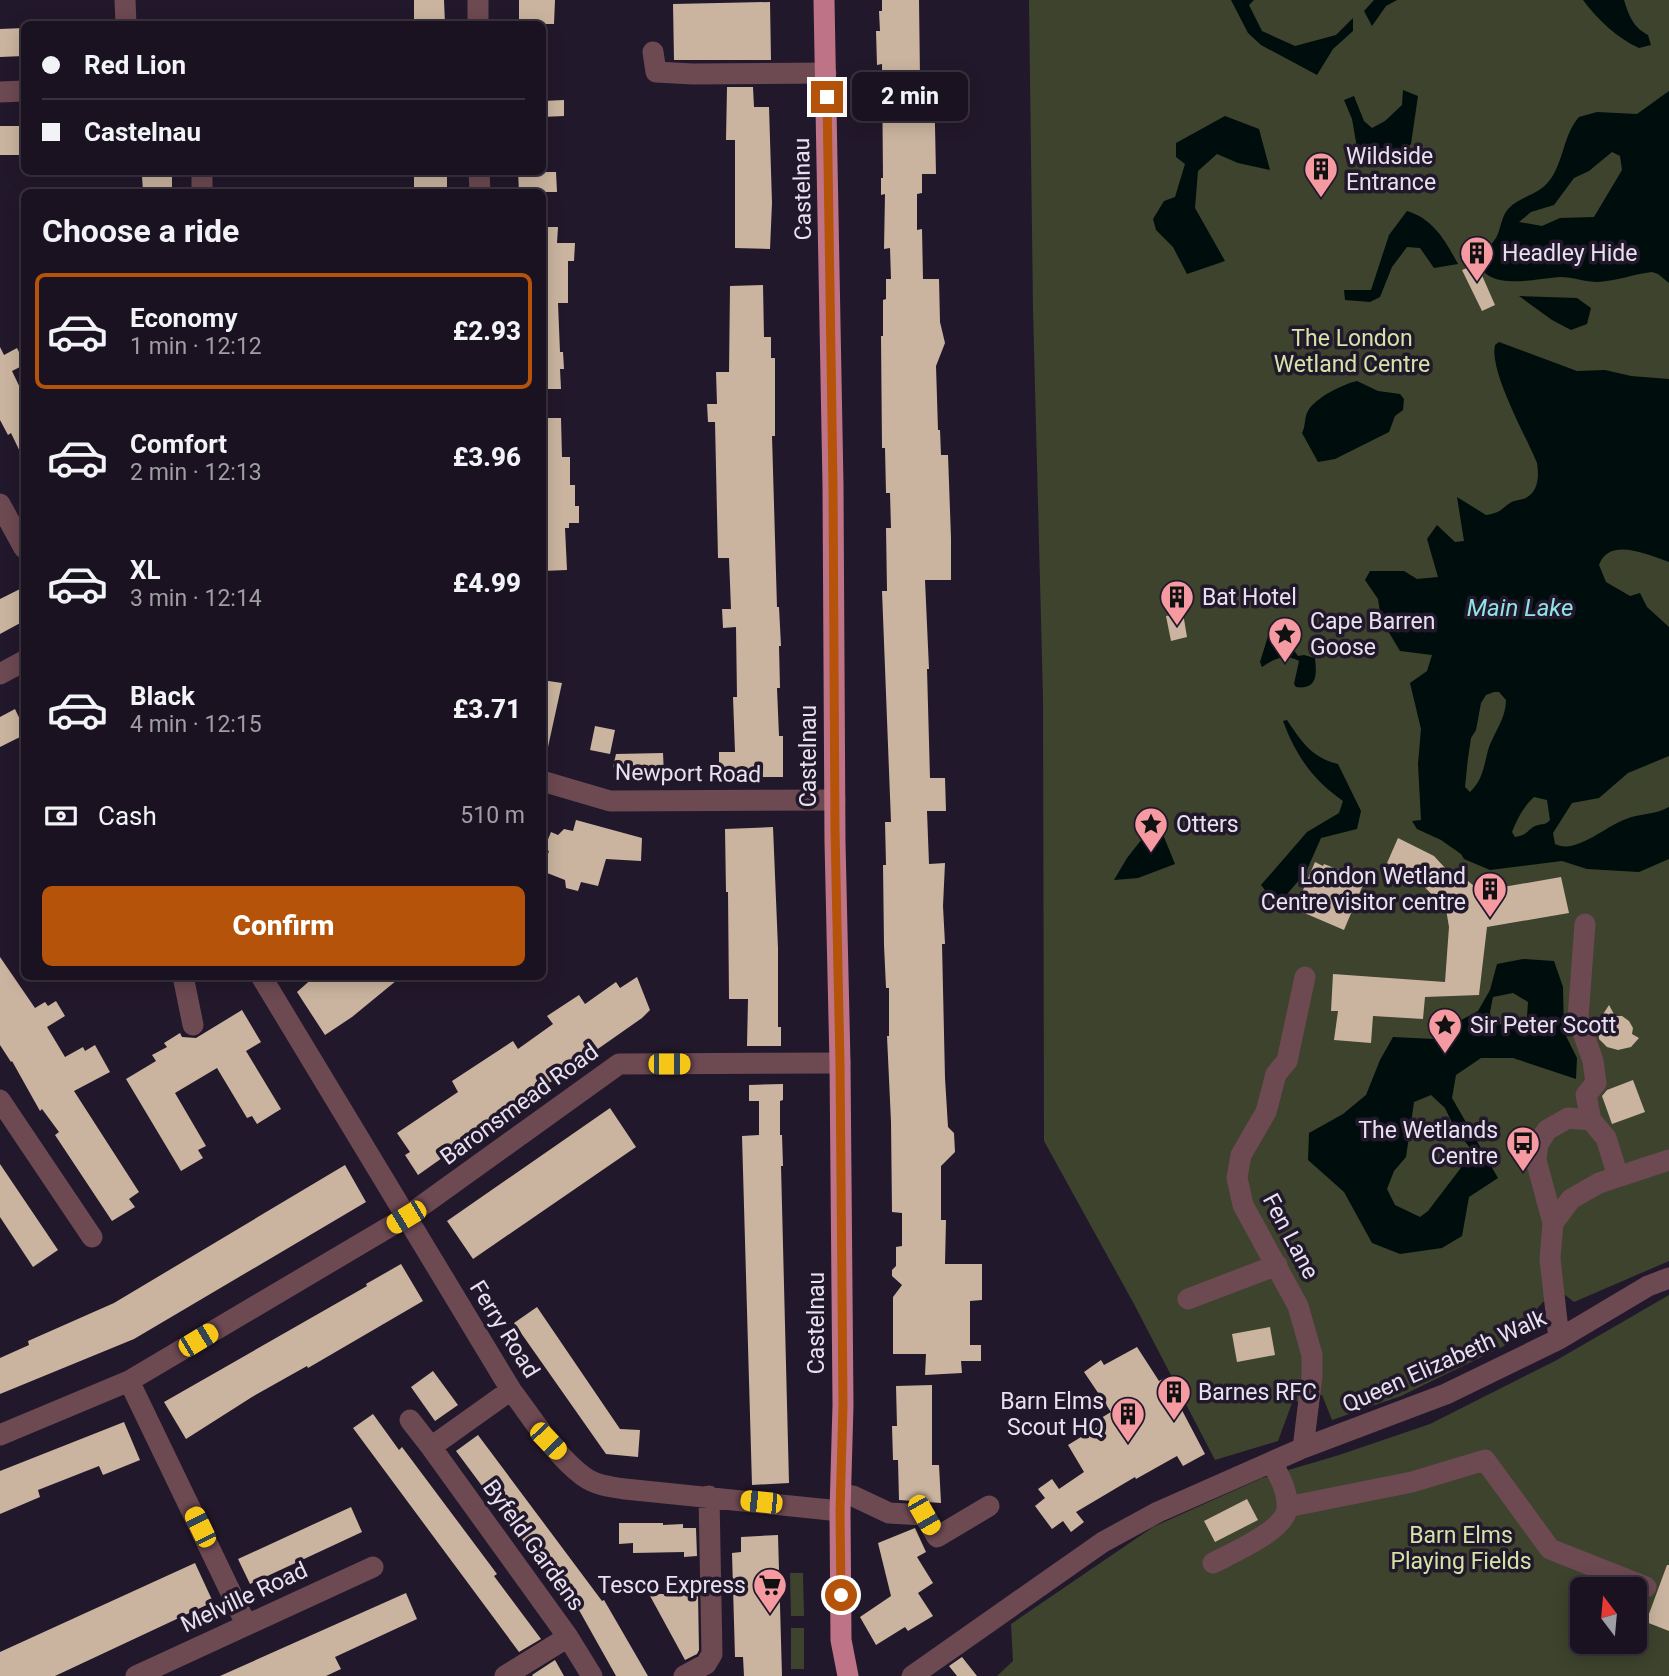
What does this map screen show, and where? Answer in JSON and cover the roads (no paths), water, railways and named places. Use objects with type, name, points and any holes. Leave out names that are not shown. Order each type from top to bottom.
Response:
[{"type":"main road","name":"Castelnau","points":[[824,0],[840,1063],[843,1391],[840,1503],[841,1640],[848,1676]]},
{"type":"street","points":[[125,0],[126,21]]},
{"type":"street","points":[[478,0],[478,21]]},
{"type":"street","points":[[653,51],[656,72],[826,73]]},
{"type":"street","points":[[0,92],[21,91]]},
{"type":"street","points":[[0,504],[21,542]]},
{"type":"street","points":[[0,674],[21,663]]},
{"type":"street","name":"Newport Road","points":[[546,782],[610,801],[835,800]]},
{"type":"street","points":[[1585,924],[1578,1018],[1596,1083],[1586,1095],[1591,1120],[1606,1138],[1618,1176]]},
{"type":"street","name":"Fen Lane","points":[[1303,1448],[1312,1355],[1298,1306],[1243,1205],[1237,1178],[1241,1155],[1266,1112],[1276,1073],[1287,1061],[1305,976]]},
{"type":"street","points":[[184,980],[193,1025]]},
{"type":"street","name":"Ferry Road","points":[[264,980],[512,1390],[548,1441],[583,1476],[603,1486],[709,1496],[840,1503],[853,1496],[889,1513],[924,1515],[937,1537],[989,1506]]},
{"type":"street","name":"Baronsmead Road","points":[[0,1435],[129,1381],[406,1217],[619,1064],[840,1063]]},
{"type":"street","points":[[0,1100],[8,1125],[92,1237]]},
{"type":"street","points":[[1559,1339],[1550,1259],[1553,1223],[1536,1160],[1538,1144],[1548,1129],[1568,1118],[1591,1120]]},
{"type":"street","points":[[1553,1223],[1571,1199],[1598,1183],[1669,1160]]},
{"type":"street","points":[[1188,1299],[1277,1265]]},
{"type":"street","name":"Queen Elizabeth Walk","points":[[912,1676],[1103,1542],[1158,1512],[1303,1448],[1446,1394],[1559,1339],[1648,1286],[1669,1278]]},
{"type":"street","points":[[129,1381],[246,1625]]},
{"type":"street","points":[[432,1447],[512,1390]]},
{"type":"street","name":"Byfeld Gardens","points":[[410,1420],[568,1637],[593,1676]]},
{"type":"street","points":[[1287,1507],[1412,1482],[1485,1460],[1550,1549],[1621,1577]]},
{"type":"street","points":[[1213,1563],[1277,1527],[1287,1511],[1286,1493],[1272,1462]]},
{"type":"street","points":[[684,1676],[706,1664],[712,1654],[709,1496]]},
{"type":"street","name":"Melville Road","points":[[136,1676],[373,1567]]},
{"type":"street","points":[[505,1676],[568,1637]]},
{"type":"water","points":[[1231,0],[1254,0],[1249,5],[1262,31],[1295,46],[1336,35],[1353,18],[1353,31],[1333,49],[1317,75],[1261,45],[1248,33]]},
{"type":"water","points":[[1374,0],[1397,0],[1386,6],[1372,26],[1364,11]]},
{"type":"water","points":[[1583,0],[1624,0],[1632,20],[1648,35],[1651,45],[1639,48],[1623,39]]},
{"type":"water","points":[[1403,90],[1418,96],[1411,144],[1393,160],[1359,159],[1352,119],[1344,100],[1354,96],[1364,121],[1372,128],[1385,121],[1402,105]]},
{"type":"water","points":[[1669,91],[1669,283],[1652,272],[1598,282],[1560,277],[1513,281],[1491,277],[1483,270],[1479,260],[1496,238],[1506,211],[1548,183],[1556,170],[1570,131],[1579,117],[1597,112],[1637,114]],"holes":[[[1612,152],[1620,156],[1622,170],[1594,217],[1560,218],[1542,226],[1519,222],[1531,212],[1554,205],[1574,178],[1589,171]]]},
{"type":"water","points":[[1225,116],[1259,129],[1270,170],[1238,163],[1217,154],[1198,171],[1195,208],[1225,261],[1187,274],[1173,247],[1156,230],[1153,219],[1164,201],[1175,197],[1185,164],[1176,157],[1176,143]]},
{"type":"water","points":[[1407,211],[1432,225],[1458,264],[1434,268],[1420,248],[1407,247],[1392,267],[1380,297],[1370,302],[1345,300],[1344,290],[1371,290],[1389,235]]},
{"type":"water","points":[[1519,296],[1577,298],[1591,308],[1587,324],[1571,330]]},
{"type":"water","name":"Main Lake","points":[[1499,342],[1577,371],[1605,370],[1631,376],[1669,379],[1669,562],[1641,552],[1620,549],[1604,556],[1599,565],[1606,582],[1630,596],[1640,593],[1647,607],[1669,627],[1669,756],[1628,773],[1599,798],[1572,803],[1553,833],[1555,844],[1572,846],[1618,822],[1669,807],[1669,859],[1639,872],[1587,869],[1562,861],[1490,870],[1464,859],[1441,840],[1417,829],[1412,821],[1421,820],[1418,764],[1421,729],[1410,683],[1427,671],[1432,655],[1400,651],[1381,619],[1378,599],[1365,580],[1370,571],[1404,571],[1417,579],[1438,577],[1427,539],[1437,525],[1455,542],[1464,541],[1457,497],[1486,515],[1526,498],[1536,487],[1537,463],[1497,371],[1495,345]],"holes":[[[1499,692],[1506,700],[1504,713],[1489,747],[1481,776],[1470,792],[1465,787],[1471,738],[1476,730],[1481,703],[1486,695]],[[1534,797],[1547,800],[1550,820],[1515,837],[1512,832],[1516,822]]]},
{"type":"water","points":[[1357,381],[1378,391],[1400,394],[1404,399],[1403,410],[1395,416],[1389,432],[1335,459],[1318,462],[1302,433],[1307,413],[1312,406],[1337,388]]},
{"type":"water","points":[[1269,633],[1283,635],[1298,656],[1315,658],[1316,670],[1312,684],[1296,687],[1294,684],[1299,661],[1289,657],[1280,658],[1262,667],[1260,662]]},
{"type":"water","points":[[1287,720],[1302,742],[1314,753],[1338,764],[1361,811],[1357,829],[1321,838],[1306,872],[1282,900],[1272,899],[1261,885],[1307,832],[1339,813],[1343,801],[1323,785],[1300,756],[1283,721]]},
{"type":"water","points":[[1157,820],[1175,864],[1138,878],[1114,880],[1127,858]]},
{"type":"water","points":[[1523,959],[1554,961],[1563,987],[1564,1032],[1577,1058],[1576,1079],[1513,1058],[1481,1058],[1456,1075],[1452,1098],[1498,1178],[1469,1197],[1462,1236],[1442,1248],[1400,1254],[1372,1243],[1344,1192],[1308,1160],[1309,1133],[1343,1114],[1366,1095],[1393,1037],[1434,1039],[1437,1033],[1478,1011],[1490,990],[1497,964]],"holes":[[[1513,993],[1528,1002],[1527,1017],[1510,1024],[1491,1023],[1493,997]],[[1431,1095],[1445,1108],[1454,1127],[1473,1152],[1428,1211],[1420,1217],[1395,1205],[1387,1189],[1394,1171],[1406,1157],[1414,1102]]]},
{"type":"place","name":"Wildside Entrance","points":[[1321,199]]},
{"type":"place","name":"Headley Hide","points":[[1477,283]]},
{"type":"place","name":"Bat Hotel","points":[[1177,627]]},
{"type":"place","name":"Cape Barren Goose","points":[[1285,664]]},
{"type":"place","name":"Otters","points":[[1151,854]]},
{"type":"place","name":"London Wetland Centre visitor centre","points":[[1490,919]]},
{"type":"place","name":"Sir Peter Scott","points":[[1445,1055]]},
{"type":"place","name":"The Wetlands Centre","points":[[1523,1173]]},
{"type":"place","name":"Barnes RFC","points":[[1174,1422]]},
{"type":"place","name":"Barn Elms Scout HQ","points":[[1128,1444]]},
{"type":"place","name":"Tesco Express","points":[[770,1615]]},
{"type":"park label","name":"The London Wetland Centre","points":[[1352,351]]},
{"type":"park label","name":"Barn Elms Playing Fields","points":[[1461,1548]]}]
